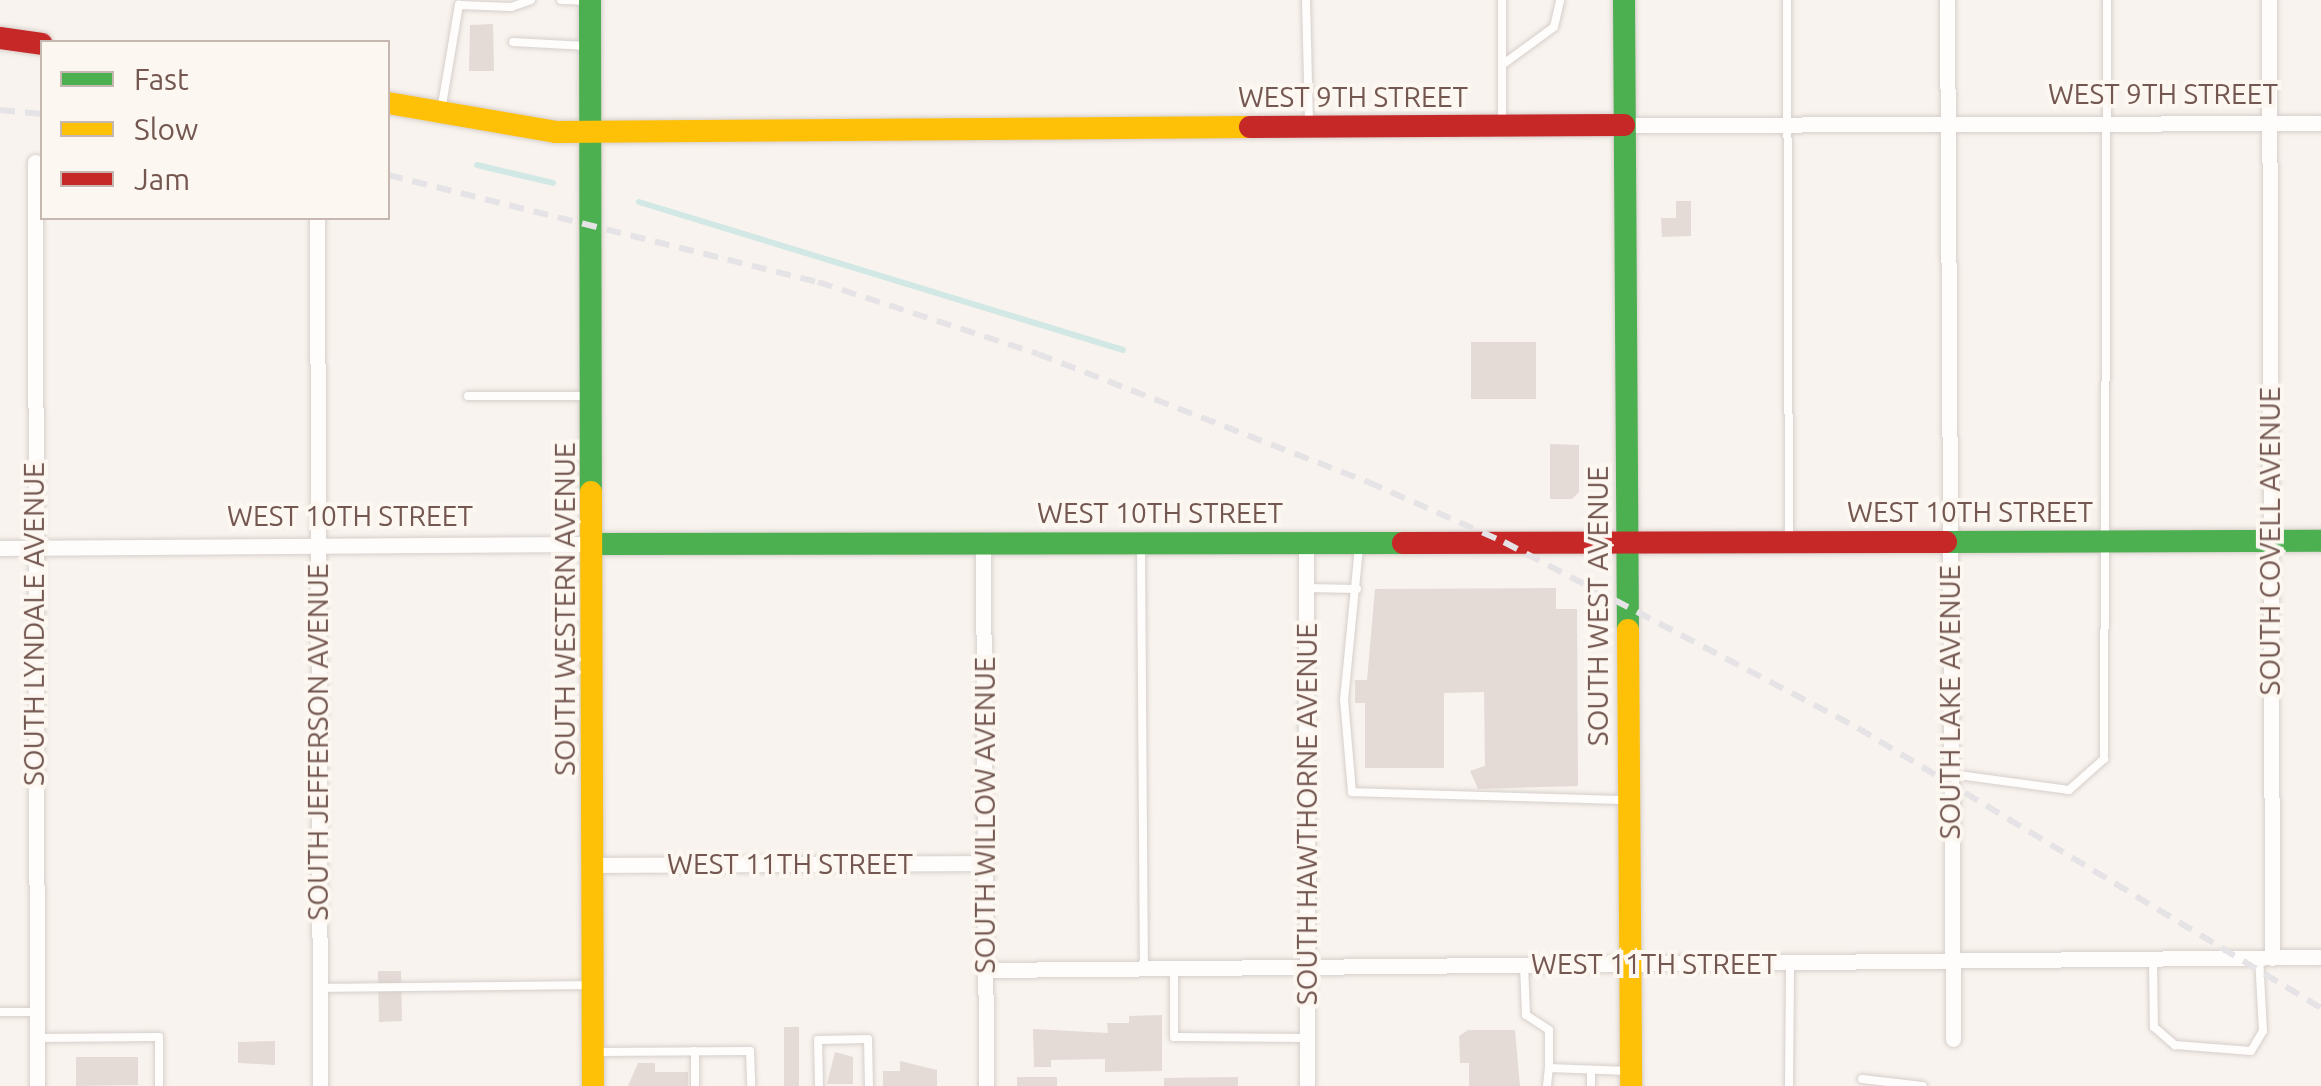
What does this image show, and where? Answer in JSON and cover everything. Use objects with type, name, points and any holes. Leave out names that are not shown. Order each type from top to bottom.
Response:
[{"type":"street","name":"SOUTH WESTERN AVENUE","points":[[590,0],[594,1086]]},
{"type":"street","name":"SOUTH WEST AVENUE","points":[[1624,0],[1631,1078]]},
{"type":"street","name":"SOUTH LAKE AVENUE","points":[[1947,0],[1952,1040]]},
{"type":"street","name":"SOUTH COVELL AVENUE","points":[[2265,958],[2270,541],[2269,0]]},
{"type":"street","points":[[0,38],[40,44]]},
{"type":"street","name":"WEST 9TH STREET","points":[[390,102],[530,131],[592,132],[2321,123]]},
{"type":"street","name":"SOUTH LYNDALE AVENUE","points":[[35,162],[37,1086]]},
{"type":"street","name":"SOUTH JEFFERSON AVENUE","points":[[317,220],[320,1086]]},
{"type":"street","name":"WEST 10TH STREET","points":[[0,548],[2321,541]]},
{"type":"street","name":"SOUTH HAWTHORNE AVENUE","points":[[1306,542],[1308,1086]]},
{"type":"street","name":"SOUTH WILLOW AVENUE","points":[[984,543],[986,1086]]},
{"type":"street","name":"WEST 11TH STREET","points":[[596,865],[985,862]]},
{"type":"street","name":"WEST 11TH STREET","points":[[986,970],[2321,957]]},
{"type":"lane","points":[[441,113],[459,5],[510,8],[531,0]]},
{"type":"lane","points":[[560,0],[590,0]]},
{"type":"lane","points":[[1306,0],[1309,127]]},
{"type":"lane","points":[[1502,0],[1502,125]]},
{"type":"lane","points":[[1502,65],[1554,27],[1560,0]]},
{"type":"lane","points":[[1787,0],[1789,542]]},
{"type":"lane","points":[[1951,774],[2069,790],[2104,759],[2109,541],[2107,0]]},
{"type":"lane","points":[[513,42],[590,46]]},
{"type":"lane","points":[[468,396],[594,396]]},
{"type":"lane","points":[[1359,542],[1344,699],[1352,792],[1630,800]]},
{"type":"lane","points":[[1140,543],[1144,968]]},
{"type":"lane","points":[[1306,588],[1357,589]]},
{"type":"lane","points":[[2152,959],[2154,1027],[2175,1045],[2251,1051],[2262,1030],[2265,958]]},
{"type":"lane","points":[[1789,1086],[1790,962]]},
{"type":"lane","points":[[1524,965],[1526,1016],[1549,1030],[1549,1086]]},
{"type":"lane","points":[[1174,968],[1174,1037],[1307,1038]]},
{"type":"lane","points":[[319,988],[594,985]]},
{"type":"lane","points":[[0,1012],[36,1012]]},
{"type":"lane","points":[[36,1038],[159,1036],[159,1086]]},
{"type":"lane","points":[[818,1086],[818,1040],[868,1039],[870,1086]]},
{"type":"lane","points":[[695,1051],[695,1086]]},
{"type":"lane","points":[[594,1052],[750,1051],[750,1086]]},
{"type":"lane","points":[[1549,1068],[1591,1070],[1631,1078]]},
{"type":"lane","points":[[1591,1070],[1592,1086]]},
{"type":"lane","points":[[1862,1079],[1923,1086]]},
{"type":"building","points":[[493,24],[494,71],[469,71],[470,25]]},
{"type":"building","points":[[1676,201],[1691,201],[1691,236],[1662,237],[1661,218],[1676,218]]},
{"type":"building","points":[[1471,342],[1536,342],[1536,399],[1471,399]]},
{"type":"building","points":[[1550,444],[1579,445],[1579,492],[1572,499],[1550,499]]},
{"type":"building","points":[[1556,588],[1556,609],[1577,609],[1578,786],[1478,789],[1470,771],[1485,766],[1484,692],[1444,693],[1444,768],[1365,768],[1365,703],[1355,703],[1355,680],[1367,680],[1375,589]]},
{"type":"building","points":[[378,971],[401,971],[402,1021],[379,1022]]},
{"type":"building","points":[[1162,1015],[1162,1071],[1105,1072],[1105,1059],[1051,1060],[1051,1067],[1034,1067],[1033,1029],[1108,1033],[1107,1023],[1129,1023],[1129,1016]]},
{"type":"building","points":[[784,1027],[799,1027],[799,1086],[784,1086]]},
{"type":"building","points":[[1468,1030],[1515,1030],[1520,1086],[1469,1086],[1469,1063],[1460,1063],[1459,1036]]},
{"type":"building","points":[[275,1041],[275,1065],[238,1063],[238,1042]]},
{"type":"building","points":[[835,1052],[853,1057],[853,1084],[827,1084]]},
{"type":"building","points":[[76,1057],[138,1057],[138,1085],[76,1086]]},
{"type":"building","points":[[900,1061],[937,1070],[937,1086],[883,1086],[883,1071],[900,1071]]},
{"type":"building","points":[[638,1063],[655,1063],[655,1072],[688,1072],[688,1086],[628,1086]]},
{"type":"building","points":[[1017,1077],[1057,1077],[1057,1086],[1017,1086]]},
{"type":"building","points":[[1238,1077],[1238,1086],[1164,1086],[1164,1078]]},
{"type":"waterway","points":[[477,165],[553,183]]},
{"type":"waterway","points":[[639,202],[1123,350]]},
{"type":"railway","points":[[0,110],[40,114]]},
{"type":"railway","points":[[390,175],[818,282],[1038,354],[1368,482],[1504,542],[1858,728],[2321,1008]]},
{"type":"traffic: fast","points":[[590,0],[591,492]]},
{"type":"traffic: fast","points":[[1624,0],[1628,630]]},
{"type":"traffic: fast","points":[[1946,542],[2321,541]]},
{"type":"traffic: fast","points":[[595,544],[1403,543]]},
{"type":"traffic: slow","points":[[390,103],[556,132],[1250,127]]},
{"type":"traffic: slow","points":[[591,492],[593,1086]]},
{"type":"traffic: slow","points":[[1628,630],[1631,1086]]},
{"type":"traffic: jam","points":[[0,38],[40,44]]},
{"type":"traffic: jam","points":[[1250,127],[1624,125]]},
{"type":"traffic: jam","points":[[1403,543],[1946,542]]}]
